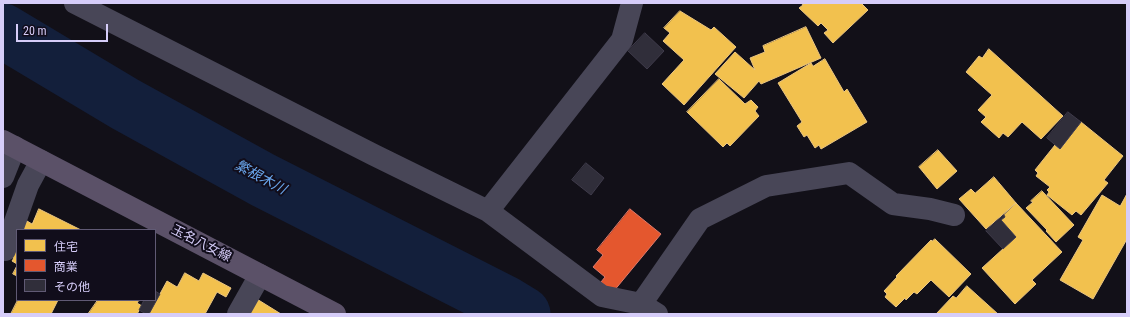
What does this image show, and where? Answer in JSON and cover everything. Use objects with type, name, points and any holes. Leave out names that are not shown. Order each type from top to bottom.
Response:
[{"type":"main road","name":"玉名八女線","points":[[9,144],[335,314]]},
{"type":"street","points":[[75,3],[374,155],[488,211],[602,296],[649,309],[700,219],[766,186],[849,173],[892,204],[930,209],[954,215]]},
{"type":"street","points":[[488,211],[622,40],[632,3]]},
{"type":"street","points":[[3,177],[9,144]]},
{"type":"street","points":[[5,250],[28,185],[41,161]]},
{"type":"street","points":[[238,314],[260,275]]},
{"type":"building: 住宅","points":[[801,3],[861,3],[868,10],[833,43],[824,33],[828,30],[821,23],[818,26],[799,8],[803,5]]},
{"type":"building: 住宅","points":[[680,11],[711,30],[714,27],[736,47],[684,105],[662,84],[684,60],[663,41],[670,33],[664,28]]},
{"type":"building: 住宅","points":[[806,27],[821,58],[761,84],[759,81],[744,98],[715,74],[735,52],[755,70],[750,58],[765,52],[763,46]]},
{"type":"building: 住宅","points":[[989,49],[1063,116],[1041,139],[1022,122],[1008,137],[1003,133],[999,138],[981,122],[986,117],[978,110],[992,95],[966,72],[979,56],[982,58]]},
{"type":"building: 住宅","points":[[825,59],[844,92],[847,89],[867,122],[821,149],[819,145],[815,148],[807,135],[804,137],[797,126],[802,122],[778,83],[811,63],[813,66]]},
{"type":"building: 住宅","points":[[719,79],[745,104],[751,100],[758,107],[755,111],[759,116],[730,146],[727,143],[723,147],[687,112]]},
{"type":"building: 住宅","points":[[1081,122],[1123,156],[1104,180],[1108,183],[1081,215],[1076,211],[1072,215],[1047,195],[1049,192],[1047,190],[1050,187],[1036,176],[1038,173],[1035,170],[1055,145],[1060,149]]},
{"type":"building: 住宅","points":[[938,150],[957,171],[937,189],[919,167]]},
{"type":"building: 住宅","points":[[994,177],[1016,203],[986,229],[959,199],[971,189],[975,193]]},
{"type":"building: 住宅","points":[[1042,191],[1074,225],[1056,242],[1026,208]]},
{"type":"building: 住宅","points":[[1127,194],[1127,239],[1093,299],[1060,280],[1083,240],[1078,237],[1102,195],[1120,206]]},
{"type":"building: 住宅","points":[[1016,203],[1062,252],[1032,280],[1036,284],[1015,304],[982,268],[1016,237],[1001,220]]},
{"type":"building: 住宅","points":[[39,209],[79,229],[23,229],[27,221],[32,224]]},
{"type":"building: 住宅","points":[[935,239],[971,274],[949,297],[931,280],[917,294],[914,292],[896,307],[885,297],[887,294],[884,291],[897,277],[896,276],[931,240],[932,241]]},
{"type":"building: 住宅","points":[[16,243],[16,263],[12,261],[14,258],[9,257]]},
{"type":"building: 住宅","points":[[16,268],[16,276],[13,274]]},
{"type":"building: 住宅","points":[[185,273],[199,281],[203,273],[231,288],[226,297],[217,292],[205,314],[149,314],[167,281],[177,287]]},
{"type":"building: 住宅","points":[[967,286],[998,314],[936,314],[953,296],[956,298]]},
{"type":"building: 住宅","points":[[252,296],[281,314],[241,314]]},
{"type":"building: 住宅","points":[[18,301],[58,301],[51,314],[11,314]]},
{"type":"building: 住宅","points":[[97,301],[138,301],[137,303],[142,306],[137,314],[89,313]]},
{"type":"building: 商業","points":[[630,209],[661,234],[613,292],[601,282],[605,277],[593,267],[603,255],[597,250]]},
{"type":"building: その他","points":[[645,33],[664,51],[647,69],[628,51]]},
{"type":"building: その他","points":[[1068,112],[1081,122],[1060,149],[1047,138]]},
{"type":"building: その他","points":[[586,163],[604,178],[591,195],[572,180]]},
{"type":"building: その他","points":[[1004,215],[1005,217],[1001,220],[1016,237],[1003,249],[986,231]]},
{"type":"building: その他","points":[[156,292],[160,294],[149,314],[139,310],[144,301],[156,301]]},
{"type":"waterway","name":"繁根木川","points":[[3,31],[125,104],[263,180],[505,303],[523,314]]}]
